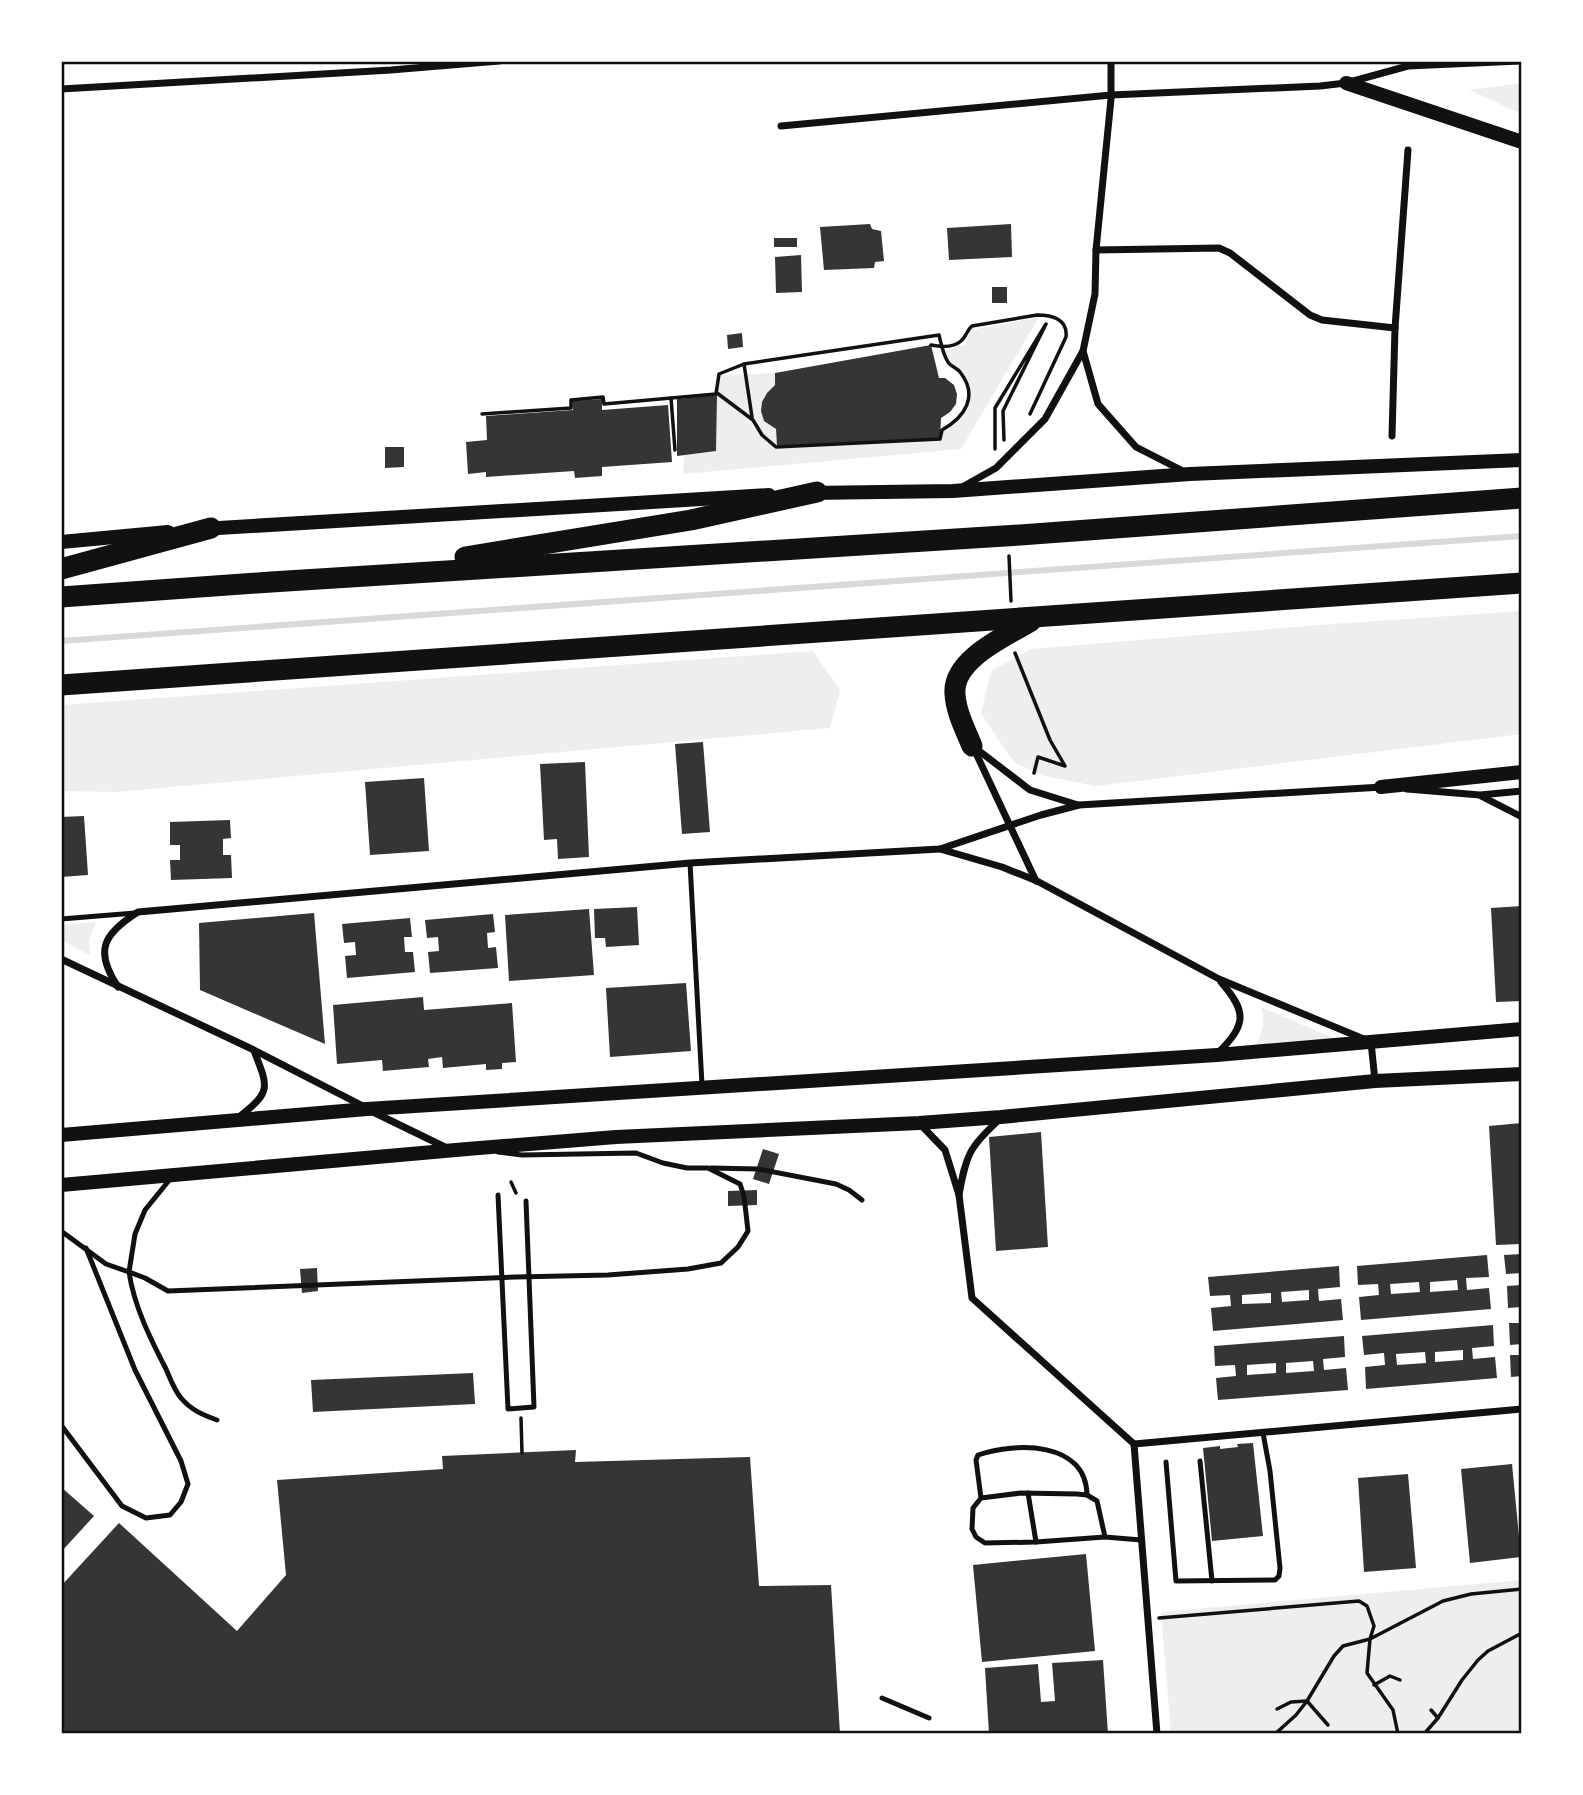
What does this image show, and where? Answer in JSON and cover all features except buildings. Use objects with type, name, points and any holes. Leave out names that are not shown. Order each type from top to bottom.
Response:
[{"type":"highway","points":[[271,582],[444,561],[691,520],[817,492]]},
{"type":"highway","points":[[61,597],[1020,535],[1522,498]]},
{"type":"highway","points":[[61,569],[211,528]]},
{"type":"highway","points":[[61,685],[1522,583]]},
{"type":"highway","points":[[972,746],[960,720],[954,691],[960,674],[969,661],[1036,618]]},
{"type":"main road","points":[[1346,83],[1522,142]]},
{"type":"main road","points":[[61,542],[211,528],[817,492],[953,491],[1190,474],[1522,460]]},
{"type":"main road","points":[[1381,787],[1522,772]]},
{"type":"main road","points":[[61,1135],[367,1108],[1217,1055],[1522,1029]]},
{"type":"main road","points":[[61,1185],[451,1150],[616,1138],[1002,1118],[1375,1081],[1522,1074]]},
{"type":"street","points":[[61,89],[499,61]]},
{"type":"street","points":[[953,491],[996,468],[1045,419],[1083,351],[1095,294],[1096,250],[1111,95],[1111,61]]},
{"type":"street","points":[[782,126],[1111,95],[1320,86],[1346,83],[1408,64],[1520,61]]},
{"type":"street","points":[[1392,436],[1395,328],[1408,150]]},
{"type":"street","points":[[1096,250],[1219,248],[1230,253],[1310,314],[1322,320],[1395,328]]},
{"type":"street","points":[[1083,351],[1098,404],[1136,447],[1190,474]]},
{"type":"street","points":[[972,746],[1030,790],[1079,805]]},
{"type":"street","points":[[972,746],[1037,881]]},
{"type":"street","points":[[118,987],[108,971],[104,953],[107,939],[120,923],[138,912],[690,863],[940,849],[1079,805],[1381,787],[1480,796],[1522,791]]},
{"type":"street","points":[[1480,796],[1522,817]]},
{"type":"street","points":[[940,849],[1002,867],[1037,881],[1219,979],[1371,1042],[1375,1081]]},
{"type":"street","points":[[61,959],[254,1051],[451,1150]]},
{"type":"street","points":[[1217,1055],[1232,1039],[1239,1026],[1241,1012],[1235,998],[1219,979]]},
{"type":"street","points":[[235,1121],[257,1104],[266,1084],[254,1051]]},
{"type":"street","points":[[959,1195],[964,1165],[972,1148],[1002,1118]]},
{"type":"street","points":[[919,1123],[945,1150],[959,1195],[972,1298],[1135,1444],[1157,1734]]},
{"type":"street","points":[[1135,1444],[1522,1409]]},
{"type":"lane","points":[[690,863],[702,1088]]},
{"type":"lane","points":[[61,919],[138,912]]},
{"type":"lane","points":[[467,1149],[522,1155],[636,1153],[687,1168],[758,1169],[836,1184],[862,1200]]},
{"type":"lane","points":[[61,1231],[106,1264],[145,1278],[168,1291],[608,1275],[688,1269],[721,1263],[738,1247],[748,1231],[740,1184],[708,1168]]},
{"type":"lane","points":[[174,1175],[145,1210],[135,1234],[129,1272],[131,1284],[147,1331],[179,1396],[201,1415],[218,1420]]},
{"type":"lane","points":[[498,1195],[508,1409],[534,1407],[526,1200]]},
{"type":"lane","points":[[61,1425],[122,1506],[146,1518],[170,1515],[181,1503],[188,1485],[181,1461],[135,1370],[86,1248]]},
{"type":"lane","points":[[1166,1462],[1176,1581],[1275,1580],[1279,1576],[1280,1568],[1270,1471],[1263,1433]]},
{"type":"lane","points":[[981,1498],[976,1460],[978,1455],[1027,1447],[1054,1452],[1077,1466],[1086,1482],[1087,1495]]},
{"type":"lane","points":[[1200,1461],[1212,1581]]},
{"type":"lane","points":[[1028,1493],[1036,1542]]},
{"type":"lane","points":[[1105,1537],[1097,1501],[1087,1495],[999,1494],[981,1498],[973,1508],[972,1529],[980,1541],[985,1543],[1105,1537],[1141,1540]]},
{"type":"lane","points":[[882,1698],[929,1718]]},
{"type":"path","points":[[931,345],[943,347],[961,341],[972,326],[1040,315],[1047,315],[1062,322],[1067,329],[1066,337],[1031,413],[1024,421]]},
{"type":"path","points":[[717,393],[719,374],[744,364],[939,335],[948,363],[962,375],[970,394],[964,411],[958,419],[942,430],[941,439],[776,447],[762,435],[753,419],[744,364]]},
{"type":"path","points":[[717,393],[753,419]]},
{"type":"path","points":[[482,414],[571,408],[571,400],[603,397],[604,404],[717,393]]},
{"type":"path","points":[[671,398],[675,450]]},
{"type":"path","points":[[995,408],[996,468]]},
{"type":"path","points":[[995,444],[1011,438]]},
{"type":"path","points":[[1034,774],[1038,757],[1065,766],[1050,740]]},
{"type":"path","points":[[520,1409],[522,1453]]},
{"type":"path","points":[[1275,1734],[1296,1715],[1343,1646],[1370,1639],[1443,1601],[1471,1594],[1522,1589]]},
{"type":"path","points":[[1147,1619],[1359,1601],[1367,1606],[1374,1626],[1367,1673],[1393,1710],[1398,1734]]},
{"type":"path","points":[[1424,1734],[1478,1660],[1522,1633]]},
{"type":"path","points":[[1374,1685],[1390,1676],[1400,1680]]},
{"type":"path","points":[[1277,1709],[1291,1702],[1307,1700]]},
{"type":"path","points":[[1307,1700],[1328,1725]]},
{"type":"path","points":[[1431,1710],[1438,1718]]},
{"type":"shaded area","points":[[1522,83],[1522,114],[1469,90]]},
{"type":"shaded area","points":[[1039,317],[961,449],[683,474],[684,455],[716,451],[720,375],[775,373],[775,385],[765,397],[762,410],[764,421],[776,429],[777,447],[941,429],[961,414],[968,392],[962,375],[939,351],[965,345],[971,330]]},
{"type":"shaded area","points":[[1522,611],[1522,734],[1096,786],[1044,776],[1014,762],[981,714],[991,671],[1031,649]]},
{"type":"shaded area","points":[[813,651],[840,690],[830,728],[116,792],[61,791],[61,705]]},
{"type":"shaded area","points":[[96,922],[89,940],[90,955],[61,940],[61,925]]},
{"type":"shaded area","points":[[1261,1007],[1333,1038],[1254,1047],[1262,1027]]},
{"type":"shaded area","points":[[1522,1580],[1522,1734],[1171,1734],[1161,1612]]},
{"type":"waterway","points":[[61,641],[1522,536]]}]
